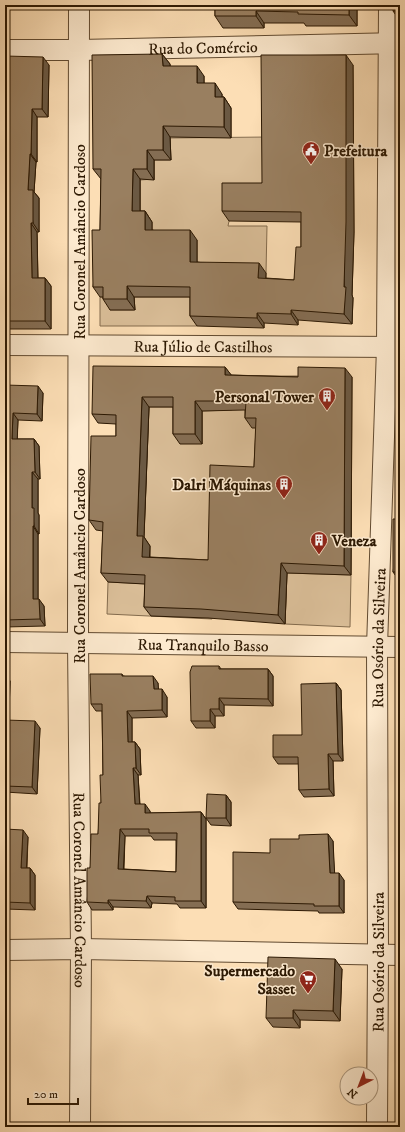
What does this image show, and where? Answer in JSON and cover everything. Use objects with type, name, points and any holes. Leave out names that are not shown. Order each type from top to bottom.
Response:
[{"type":"street","name":"Rua Coronel Amâncio Cardoso","points":[[78,5],[78,642],[81,949],[80,1127]]},
{"type":"street","name":"Rua Osório da Silveira","points":[[377,1127],[377,647],[393,347],[394,43],[389,5]]},
{"type":"street","name":"Rua do Comércio","points":[[5,50],[78,50],[394,43]]},
{"type":"street","name":"Rua Júlio de Castilhos","points":[[5,346],[393,347]]},
{"type":"street","name":"Rua Tranquilo Basso","points":[[5,642],[400,647]]},
{"type":"street","points":[[5,950],[81,949],[400,955]]},
{"type":"shaded area","points":[[269,137],[269,194],[229,221],[228,226],[267,226],[266,273],[197,272],[152,240],[140,222],[140,180],[154,179],[154,160],[170,160],[170,138]]},
{"type":"shaded area","points":[[100,297],[110,297],[110,310],[134,310],[134,297],[197,297],[197,326],[100,326]]},
{"type":"shaded area","points":[[232,376],[305,376],[263,428],[262,452],[212,619],[107,614],[108,582],[148,584],[109,544],[144,533],[149,407],[180,407],[202,444],[202,411],[232,410]]},
{"type":"shaded area","points":[[287,573],[351,575],[350,627],[285,624]]},
{"type":"building","points":[[215,5],[349,5],[349,15],[256,11],[256,16],[215,16]]},
{"type":"building","points":[[393,5],[400,5],[400,11],[393,11]]},
{"type":"building","points":[[162,54],[163,66],[197,66],[197,83],[215,83],[215,97],[224,97],[224,127],[163,126],[163,150],[147,150],[147,169],[133,169],[132,211],[145,211],[145,230],[190,230],[190,262],[259,263],[258,278],[294,280],[296,247],[301,247],[301,212],[222,211],[222,183],[262,183],[261,55],[346,55],[346,222],[344,287],[346,287],[344,314],[291,310],[291,314],[257,313],[257,318],[190,316],[190,287],[127,286],[127,299],[103,299],[103,287],[93,287],[92,230],[100,230],[101,169],[93,169],[92,55]]},
{"type":"building","points":[[5,56],[43,57],[42,109],[32,109],[31,154],[28,190],[33,190],[33,223],[31,223],[32,278],[45,278],[45,321],[5,321]]},
{"type":"building","points":[[399,59],[400,59],[400,100]]},
{"type":"building","points":[[398,119],[400,119],[400,207],[398,207]]},
{"type":"building","points":[[93,366],[225,367],[225,375],[298,377],[298,367],[345,368],[344,566],[281,563],[278,615],[201,609],[144,607],[145,575],[101,573],[103,522],[89,520],[91,436],[116,436],[116,415],[92,414]],"holes":[[[142,397],[173,397],[173,434],[195,434],[195,401],[246,401],[245,418],[256,418],[254,467],[210,465],[208,560],[142,557],[143,536],[137,536]]]},
{"type":"building","points":[[5,385],[38,386],[37,414],[13,413],[12,439],[34,439],[35,472],[32,472],[32,508],[34,508],[33,599],[39,599],[40,619],[5,620]]},
{"type":"building","points":[[393,519],[400,519],[400,572],[393,572]]},
{"type":"building","points":[[192,666],[219,666],[219,669],[268,669],[268,699],[219,698],[219,709],[210,709],[210,721],[191,721],[190,672]]},
{"type":"building","points":[[90,674],[153,676],[154,689],[162,689],[162,710],[127,711],[128,742],[135,742],[136,768],[133,768],[135,804],[145,804],[145,813],[201,812],[201,901],[175,901],[175,897],[147,896],[146,901],[108,900],[108,903],[87,902],[87,868],[90,868],[91,834],[98,834],[99,803],[101,803],[100,775],[103,775],[102,704],[91,704]],"holes":[[[120,829],[149,829],[149,833],[177,833],[176,872],[118,869]]]},
{"type":"building","points":[[336,683],[338,754],[328,754],[329,789],[299,790],[298,757],[273,757],[273,735],[302,735],[301,684]]},
{"type":"building","points":[[399,707],[400,762],[397,762]]},
{"type":"building","points":[[5,720],[35,721],[32,787],[5,786]]},
{"type":"building","points":[[207,794],[226,795],[226,818],[206,818]]},
{"type":"building","points":[[5,829],[23,830],[21,868],[30,868],[30,903],[5,902]]},
{"type":"building","points":[[328,834],[330,873],[339,873],[339,906],[233,902],[233,852],[270,853],[270,839],[299,839],[299,835]]},
{"type":"building","name":"Supermercado Sasset","points":[[268,957],[335,959],[333,1011],[293,1010],[293,1018],[266,1018]]},
{"type":"place","name":"Prefeitura","points":[[311,165]]},
{"type":"place","name":"Personal Tower","points":[[327,411]]},
{"type":"place","name":"Dalri Máquinas","points":[[284,499]]},
{"type":"place","name":"Veneza","points":[[319,555]]},
{"type":"place","name":"Supermercado Sasset","points":[[308,994]]}]
